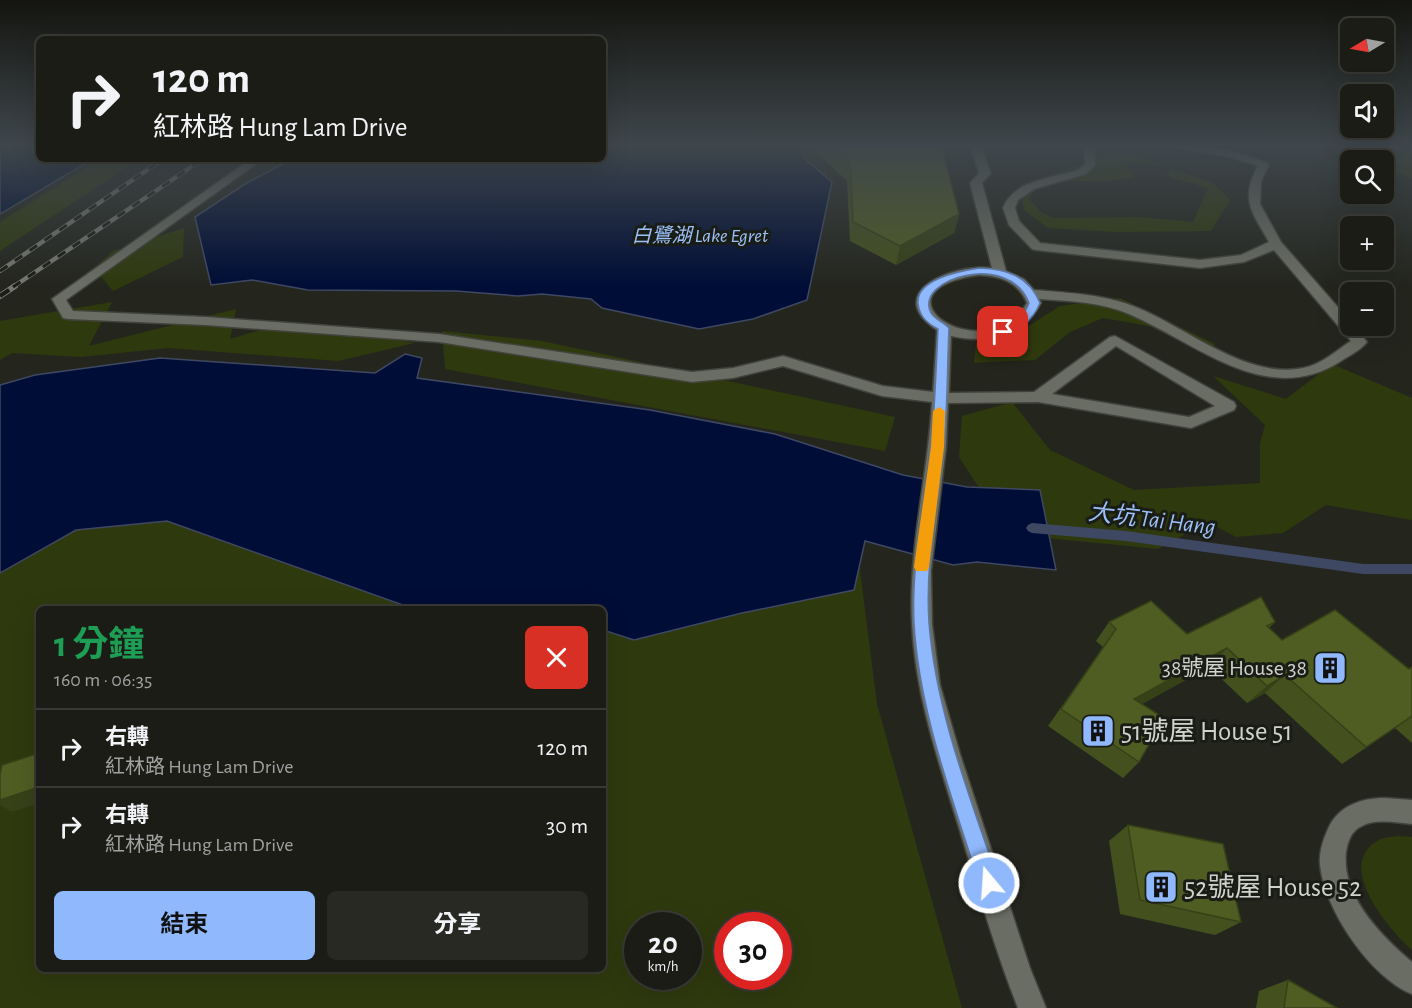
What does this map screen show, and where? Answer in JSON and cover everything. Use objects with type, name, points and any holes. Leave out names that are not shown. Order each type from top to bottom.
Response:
[{"type":"street","points":[[212,191],[59,299],[68,315],[206,321],[440,338],[692,377],[733,373],[783,361],[882,391],[940,398],[1038,397],[1191,423],[1228,406],[1115,340],[1038,397]]},
{"type":"street","points":[[978,191],[1000,272]]},
{"type":"street","points":[[1024,191],[1013,198],[1009,208],[1013,222],[1036,246],[1200,264],[1244,258],[1276,244]]},
{"type":"street","points":[[1031,294],[1102,300],[1133,310],[1241,364],[1274,373],[1305,373],[1360,342],[1276,244],[1254,204],[1255,191]]},
{"type":"street","points":[[979,271],[1000,272],[1016,279],[1031,294],[1034,303],[1031,312],[1017,326],[1003,332],[974,334],[944,328],[931,321],[925,313],[923,300],[926,292],[942,280],[956,274],[979,271]]},
{"type":"street","points":[[944,328],[938,447],[921,571],[922,624],[929,685],[948,754],[1013,958],[1032,1008]]},
{"type":"street","points":[[1412,812],[1381,810],[1357,815],[1340,829],[1333,852],[1336,881],[1351,914],[1376,948],[1412,980]]},
{"type":"green space","points":[[49,191],[91,191],[0,251],[0,222]]},
{"type":"green space","points":[[1021,191],[1034,191],[1029,199],[1041,212],[1053,218],[1138,217],[1193,222],[1207,191],[1221,191],[1230,200],[1211,231],[1116,232],[1048,228],[1024,210]]},
{"type":"green space","points":[[184,228],[183,257],[113,291],[94,268],[113,251]]},
{"type":"green space","points":[[1120,298],[1215,344],[1210,355],[1149,326],[1103,318],[1070,332],[1035,360],[974,363],[976,343],[1015,335],[1060,306]]},
{"type":"green space","points":[[112,302],[89,346],[236,309],[230,339],[287,322],[415,343],[338,361],[168,348],[81,357],[12,353],[0,360],[0,321]]},
{"type":"green space","points":[[442,331],[542,341],[895,417],[885,451],[445,369]]},
{"type":"green space","points":[[1332,364],[1412,398],[1412,520],[1326,505],[1283,533],[1236,537],[1208,522],[1158,549],[1037,537],[978,486],[959,457],[962,416],[1012,402],[1050,450],[1134,490],[1260,483],[1260,444],[1265,425],[1213,376],[1286,399]]},
{"type":"green space","points":[[0,472],[856,539],[877,704],[962,1008],[0,1008]]},
{"type":"green space","points":[[1398,836],[1412,837],[1412,950],[1379,913],[1363,880],[1362,864],[1366,851],[1381,839]]},
{"type":"water","points":[[0,191],[39,191],[0,214]]},
{"type":"water","name":"白鷺湖 Lake Egret","points":[[234,191],[830,191],[807,300],[753,319],[699,329],[602,308],[591,299],[542,294],[518,296],[456,291],[308,290],[252,280],[211,285],[195,217]]},
{"type":"water","points":[[405,354],[422,358],[417,378],[650,410],[775,434],[903,475],[967,487],[1040,490],[1056,570],[977,562],[953,565],[865,541],[854,590],[742,613],[634,640],[606,631],[606,606],[406,606],[167,521],[76,530],[0,573],[0,385],[35,375],[160,358],[375,373]]},
{"type":"building","points":[[851,191],[953,191],[959,214],[900,246],[853,222]]},
{"type":"building","points":[[1261,597],[1275,622],[1267,626],[1282,640],[1335,610],[1409,669],[1412,667],[1412,716],[1366,747],[1285,675],[1267,686],[1227,648],[1134,699],[1164,718],[1139,762],[1061,709],[1116,629],[1109,622],[1151,601],[1187,634]]},
{"type":"building","points":[[36,754],[36,788],[0,800],[2,765]]},
{"type":"building","points":[[1128,825],[1223,844],[1241,922],[1140,900]]},
{"type":"building","points":[[1288,980],[1337,1008],[1284,1008]]},
{"type":"waterway","name":"大坑 Tai Hang","points":[[1032,528],[1126,536],[1363,569],[1412,569]]},
{"type":"railway","points":[[0,271],[116,191]]},
{"type":"railway","points":[[13,287],[155,191]]},
{"type":"railway","points":[[0,296],[15,286]]},
{"type":"slow traffic","points":[[922,567],[938,447],[939,411]]},
{"type":"place","name":"38號屋 House 38","points":[[1330,668]]},
{"type":"place","name":"51號屋 House 51","points":[[1098,731]]},
{"type":"place","name":"52號屋 House 52","points":[[1161,887]]},
{"type":"route","points":[[989,883],[948,754],[929,685],[922,624],[921,571],[938,447],[944,328],[931,321],[925,313],[923,300],[926,292],[935,284],[956,274],[979,271],[1000,272],[1016,279],[1031,294],[1034,303],[1031,312],[1017,326],[1003,332]]}]
